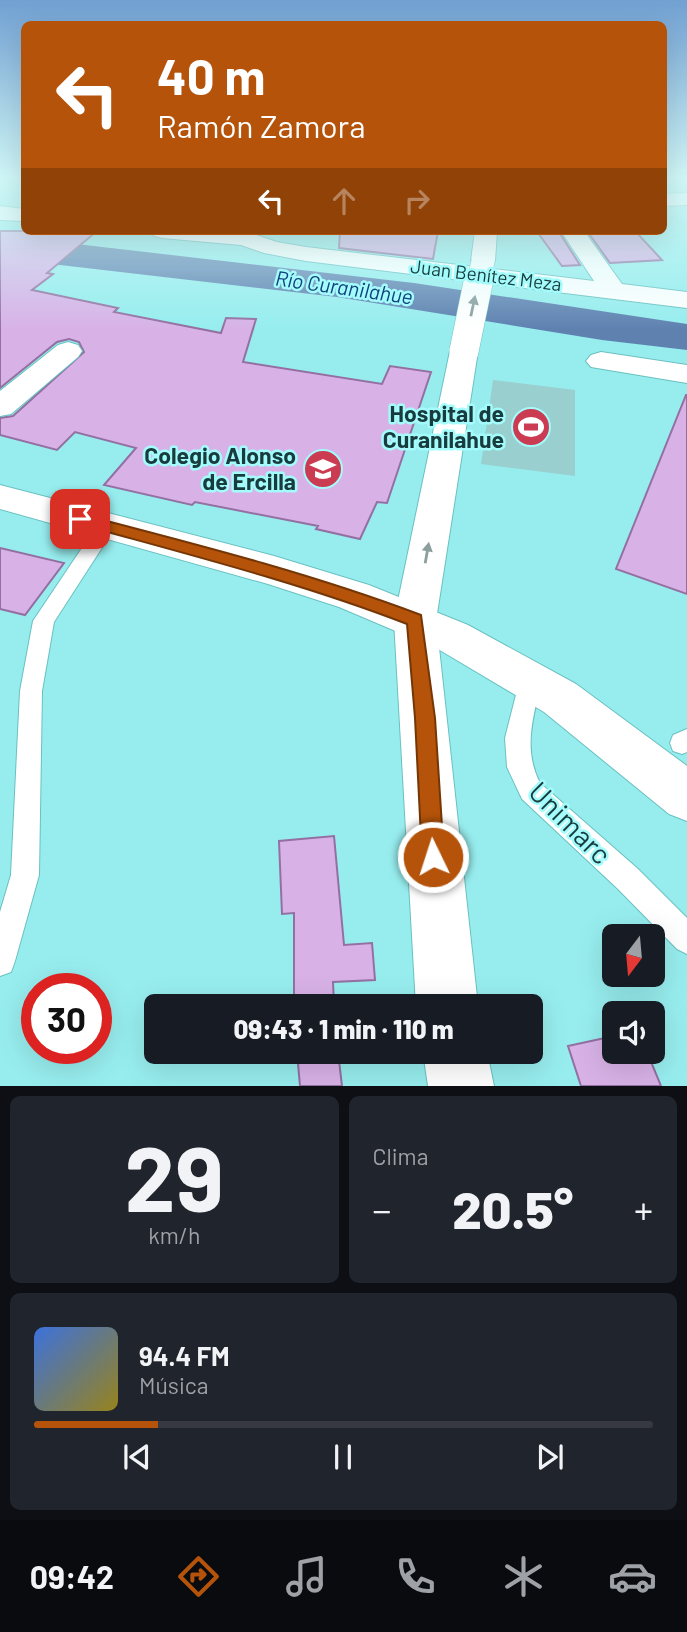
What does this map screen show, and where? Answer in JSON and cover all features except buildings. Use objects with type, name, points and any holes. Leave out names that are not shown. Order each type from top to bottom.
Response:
[{"type":"street","name":"Juan Benítez Meza","points":[[245,235],[272,248],[306,254],[687,300]]},
{"type":"street","points":[[446,994],[415,620],[483,261],[486,235]]},
{"type":"street","points":[[575,235],[614,291]]},
{"type":"street","points":[[0,407],[68,351]]},
{"type":"street","points":[[601,361],[687,374]]},
{"type":"street","points":[[0,497],[274,571],[354,596],[415,620],[531,679],[560,698],[687,797]]},
{"type":"street","points":[[457,1064],[461,1086]]},
{"type":"lane","points":[[0,961],[25,875],[31,691],[44,621],[107,526]]},
{"type":"lane","name":"Unimarc","points":[[531,679],[517,738],[519,767],[531,791],[628,879],[687,939]]},
{"type":"shaded area","name":"Hospital de Curanilahue","points":[[493,380],[575,390],[575,476],[481,464]]},
{"type":"water","name":"Río Curanilahue","points":[[33,239],[414,283],[687,324],[687,350],[602,340],[337,297],[0,258]]},
{"type":"place","name":"Hospital de Curanilahue","points":[[531,427]]},
{"type":"place","name":"Colegio Alonso de Ercilla","points":[[323,469]]},
{"type":"route","points":[[80,519],[274,571],[354,596],[415,620],[425,718],[433,857]]}]
